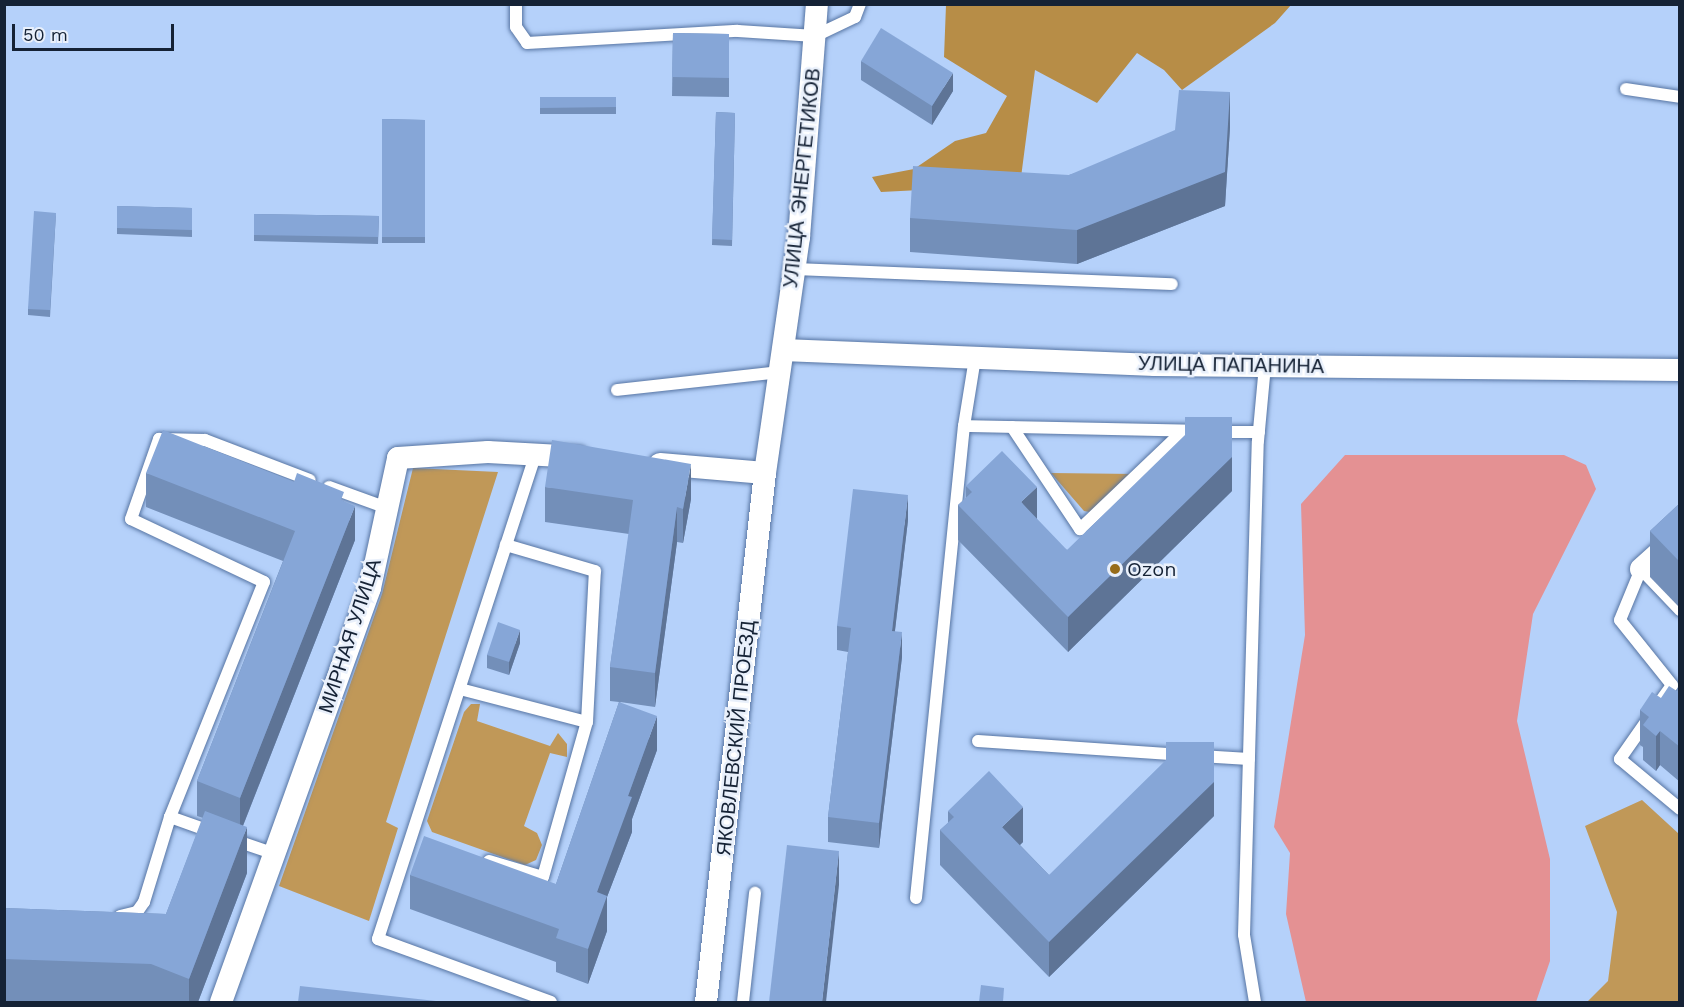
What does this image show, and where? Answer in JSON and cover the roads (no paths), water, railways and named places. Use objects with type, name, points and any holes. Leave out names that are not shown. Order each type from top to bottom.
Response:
[{"type":"street","name":"УЛИЦА ЭНЕРГЕТИКОВ","points":[[782,361],[795,269],[817,4]]},
{"type":"street","name":"УЛИЦА ПАПАНИНА","points":[[782,361],[975,358],[1265,366],[1680,370]]},
{"type":"street","points":[[639,462],[765,474],[782,361]]},
{"type":"street","name":"МИРНАЯ УЛИЦА","points":[[221,1002],[370,588],[398,458],[488,452],[536,453],[604,459]]},
{"type":"street","name":"ЯКОВЛЕВСКИЙ ПРОЕЗД","points":[[706,1002],[765,474]]},
{"type":"street","points":[[1641,569],[1680,534]]},
{"type":"lane","points":[[516,4],[516,27],[527,43],[738,31],[815,36],[855,17],[860,4]]},
{"type":"lane","points":[[1626,89],[1680,97]]},
{"type":"lane","points":[[795,269],[1172,284]]},
{"type":"lane","points":[[916,898],[964,426],[975,358]]},
{"type":"lane","points":[[617,390],[782,361]]},
{"type":"lane","points":[[1255,1002],[1244,935],[1258,432],[1265,366]]},
{"type":"lane","points":[[964,426],[1258,432]]},
{"type":"lane","points":[[1012,427],[1080,529],[1183,431]]},
{"type":"lane","points":[[107,915],[130,916],[144,902],[170,817],[264,582],[131,519],[159,439],[205,440],[387,508]]},
{"type":"lane","points":[[536,453],[460,689],[417,839],[378,939],[550,1002]]},
{"type":"lane","points":[[477,857],[543,877],[587,722],[595,572],[506,545]]},
{"type":"lane","points":[[1680,610],[1641,569],[1620,620],[1676,689],[1620,759],[1680,809]]},
{"type":"lane","points":[[460,689],[587,722]]},
{"type":"lane","points":[[978,741],[1249,759]]},
{"type":"lane","points":[[170,817],[275,854]]},
{"type":"lane","points":[[743,1002],[755,894]]},
{"type":"place","name":"Ozon","points":[[1115,569]]}]
